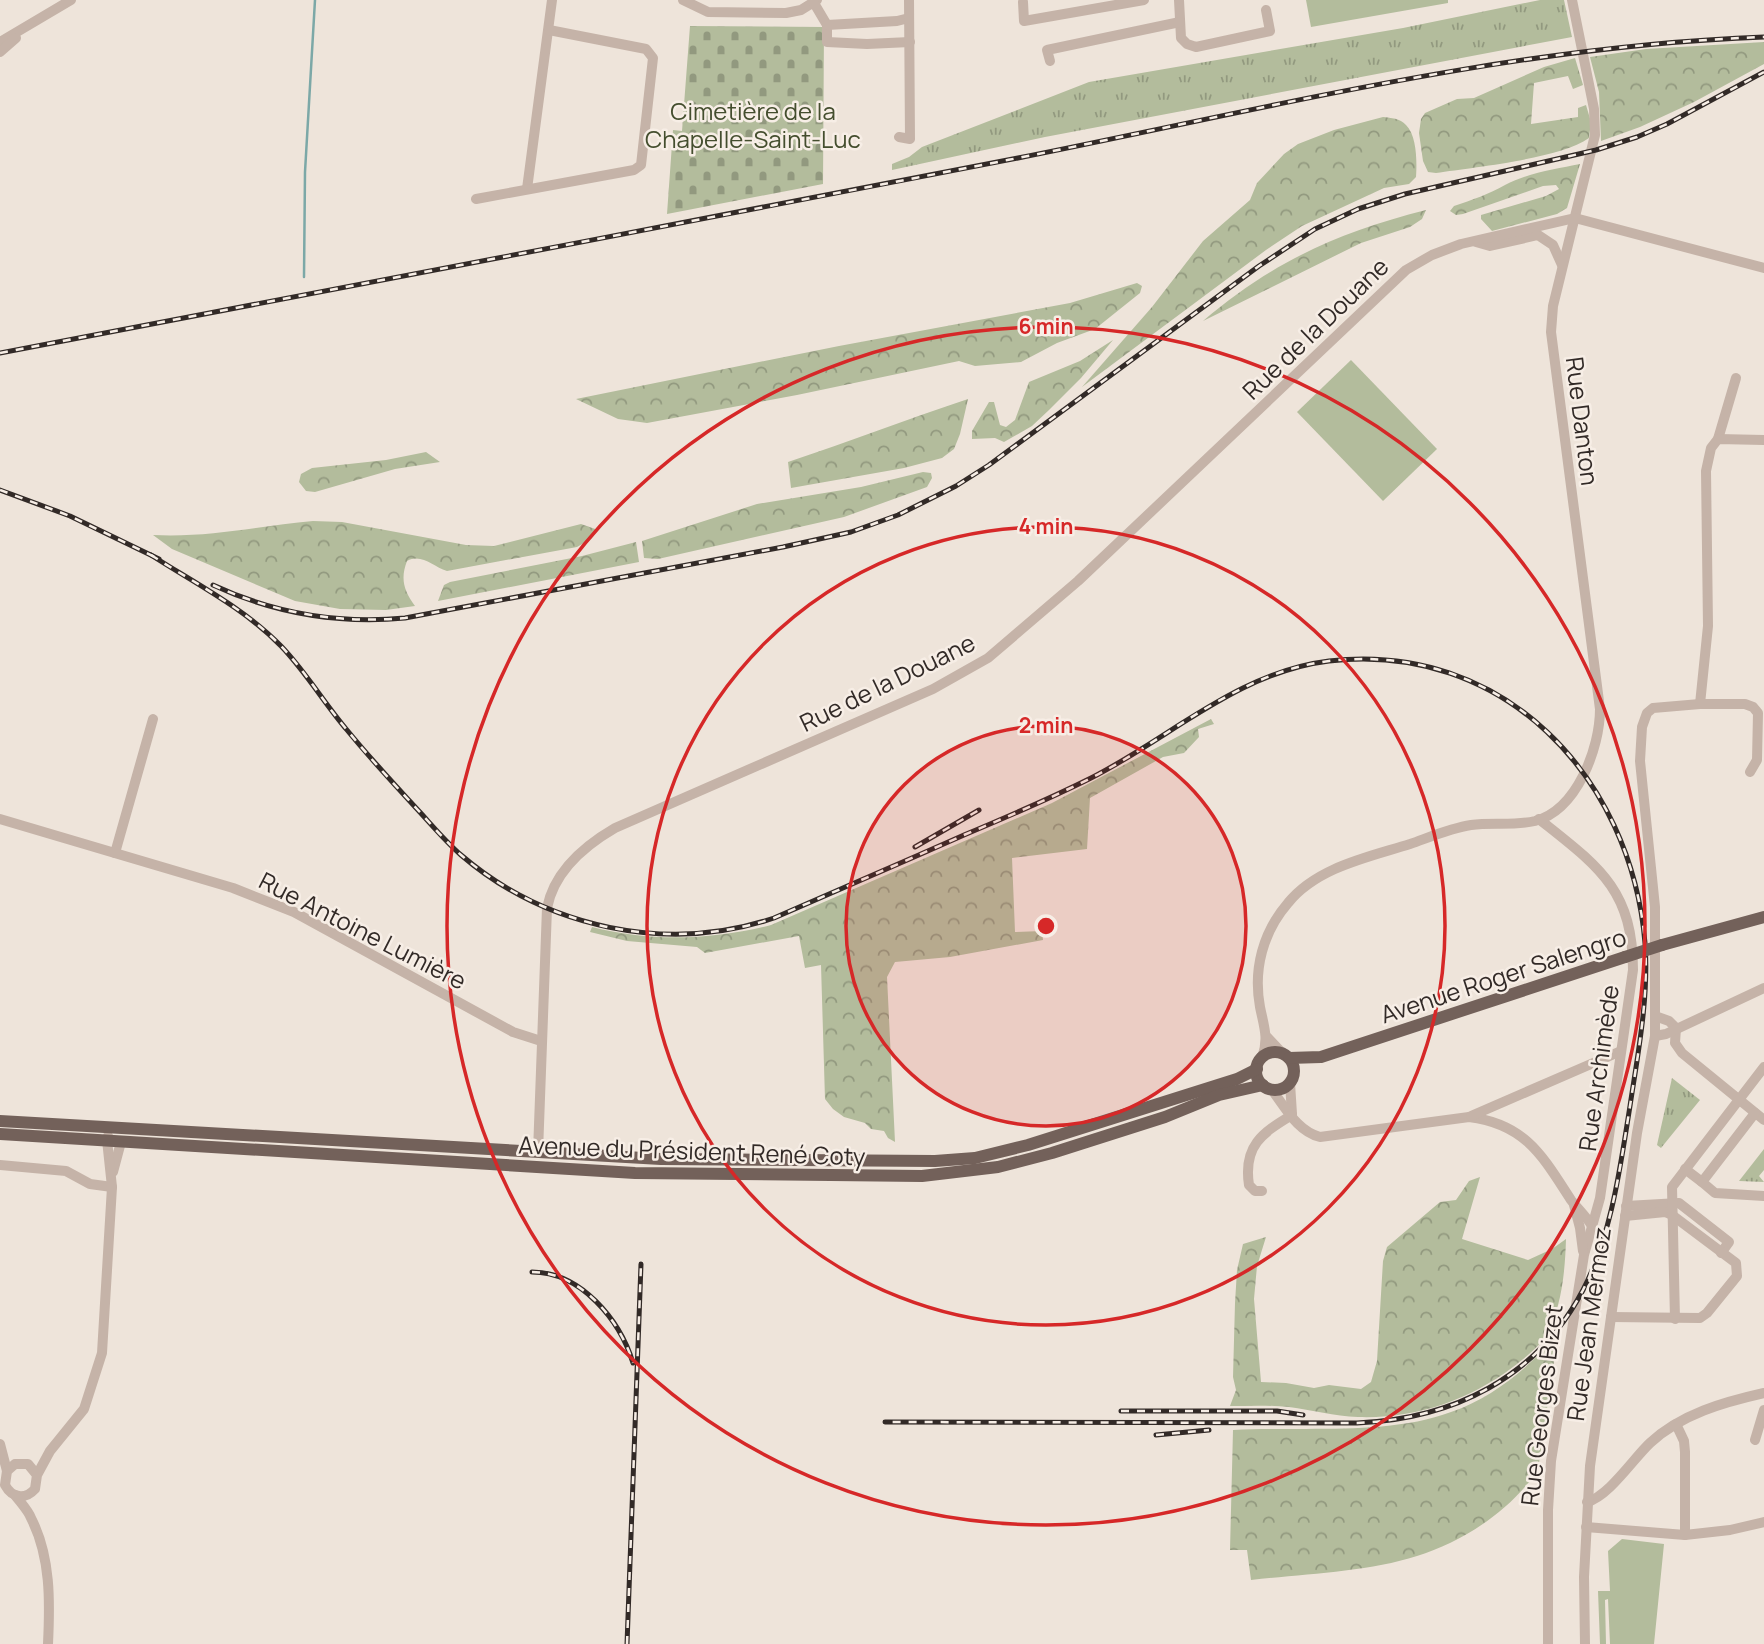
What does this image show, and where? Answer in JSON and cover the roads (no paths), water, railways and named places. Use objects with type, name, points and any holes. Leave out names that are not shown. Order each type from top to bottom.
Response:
[{"type":"main road","name":"Avenue Roger Salengro","points":[[1699,934],[1725,921],[1764,909]]},
{"type":"main road","name":"Avenue Roger Salengro","points":[[1292,1079],[1321,1057],[1662,945],[1764,917]]},
{"type":"main road","points":[[1272,1053],[1286,1056],[1293,1066],[1292,1079],[1282,1089],[1267,1087],[1259,1080],[1259,1064],[1272,1053]]},
{"type":"main road","name":"Avenue Roger Salengro","points":[[1286,1056],[1321,1057]]},
{"type":"main road","name":"Avenue du Président René Coty","points":[[0,1121],[661,1159],[922,1162],[975,1158],[1028,1145],[1237,1079],[1259,1064]]},
{"type":"main road","name":"Avenue du Président René Coty","points":[[0,1134],[635,1174],[888,1176],[968,1172],[1052,1153],[1153,1121],[1219,1095],[1267,1087]]},
{"type":"main road","points":[[537,1167],[538,1152]]},
{"type":"street","points":[[0,42],[71,0]]},
{"type":"street","points":[[527,189],[552,0]]},
{"type":"street","points":[[683,0],[708,12],[788,13],[801,10],[816,1],[827,25],[827,42],[910,42]]},
{"type":"street","points":[[899,137],[910,139],[909,0]]},
{"type":"street","points":[[1023,2],[1024,20],[1144,0]]},
{"type":"street","points":[[1180,0],[1181,38],[1196,47],[1270,31],[1266,9]]},
{"type":"street","name":"Rue Danton","points":[[1539,820],[1562,804],[1577,785],[1596,747],[1600,723],[1552,332],[1553,306],[1595,135],[1594,109],[1573,5]]},
{"type":"street","points":[[827,25],[909,18]]},
{"type":"street","points":[[1050,61],[1047,51],[1180,22]]},
{"type":"street","points":[[0,52],[23,30]]},
{"type":"street","points":[[476,199],[634,170],[641,165],[653,58],[646,49],[549,30]]},
{"type":"street","points":[[1574,218],[1764,268]]},
{"type":"street","name":"Rue de la Douane","points":[[538,1152],[548,901],[562,874],[593,842],[615,828],[933,689],[986,660],[1078,581],[1406,270],[1432,255],[1472,241],[1574,218]]},
{"type":"street","name":"Rue de la Douane","points":[[1472,241],[1490,246],[1538,235],[1553,245],[1563,268]]},
{"type":"street","points":[[1736,378],[1718,439],[1711,448],[1706,471],[1708,626],[1700,704],[1753,706],[1758,713],[1757,760],[1750,772]]},
{"type":"street","points":[[1718,439],[1764,440]]},
{"type":"street","name":"Rue Jean Mermoz","points":[[1585,1644],[1587,1502],[1596,1416],[1637,1133],[1655,1036],[1655,907],[1640,761],[1642,727],[1647,713],[1654,708],[1700,704]]},
{"type":"street","points":[[115,853],[153,719]]},
{"type":"street","name":"Rue Antoine Lumière","points":[[0,819],[267,900],[294,912],[513,1032],[541,1041]]},
{"type":"street","points":[[1259,1064],[1267,1037],[1259,1004],[1258,979],[1264,940],[1296,894],[1317,878],[1348,864],[1443,833],[1471,825],[1539,820]]},
{"type":"street","name":"Rue Archimède","points":[[1539,820],[1584,855],[1605,878],[1623,904],[1631,933],[1633,970],[1601,1191],[1592,1226]]},
{"type":"street","points":[[1655,1036],[1666,1034],[1764,988]]},
{"type":"street","points":[[1656,1016],[1676,1027]]},
{"type":"street","points":[[1676,1027],[1675,1043],[1682,1053],[1764,1121]]},
{"type":"street","points":[[1267,1037],[1286,1056]]},
{"type":"street","points":[[1469,1117],[1621,1051]]},
{"type":"street","points":[[1675,1319],[1672,1186],[1764,1067]]},
{"type":"street","points":[[1262,1191],[1255,1191],[1249,1185],[1247,1164],[1254,1146],[1266,1131],[1292,1115],[1292,1079]]},
{"type":"street","name":"Rue Georges Bizet","points":[[1267,1087],[1303,1129],[1320,1137],[1469,1117],[1493,1121],[1510,1128],[1537,1148],[1592,1226],[1584,1255],[1549,1481],[1548,1644]]},
{"type":"street","points":[[1508,1100],[1503,1112],[1510,1128]]},
{"type":"street","points":[[1702,1182],[1755,1113]]},
{"type":"street","points":[[1372,1116],[1377,1129]]},
{"type":"street","name":"Avenue du Président René Coty","points":[[107,1140],[110,1133],[152,1130]]},
{"type":"street","points":[[31,1516],[37,1475],[50,1451],[84,1409],[102,1353],[112,1187],[107,1140]]},
{"type":"street","points":[[112,1175],[121,1142]]},
{"type":"street","points":[[0,1165],[66,1171],[90,1184],[112,1187]]},
{"type":"street","points":[[1685,1169],[1715,1193],[1764,1196]]},
{"type":"street","points":[[1574,1204],[1583,1207],[1592,1205],[1601,1191]]},
{"type":"street","points":[[1626,1211],[1679,1203],[1729,1242],[1721,1252]]},
{"type":"street","name":"Rue Georges Bizet","points":[[1574,1204],[1584,1255]]},
{"type":"street","points":[[1611,1317],[1700,1318],[1707,1314],[1737,1276],[1736,1264],[1672,1215],[1665,1212],[1626,1211]]},
{"type":"street","points":[[1587,1502],[1599,1497],[1652,1441],[1676,1424],[1711,1407],[1764,1394]]},
{"type":"street","points":[[1755,1440],[1764,1410]]},
{"type":"street","points":[[1676,1424],[1684,1441],[1685,1452],[1685,1535]]},
{"type":"street","points":[[1,1446],[37,1475]]},
{"type":"street","points":[[1,1446],[7,1471],[5,1485],[31,1516],[42,1550],[49,1585],[48,1644]]},
{"type":"street","points":[[7,1471],[15,1464],[24,1464],[50,1451]]},
{"type":"street","points":[[15,1495],[26,1496],[35,1489]]},
{"type":"street","points":[[1586,1527],[1685,1535],[1730,1530],[1764,1522]]},
{"type":"waterway","points":[[304,277],[305,172],[315,0]]},
{"type":"railway","points":[[0,353],[1018,158],[1389,82],[1575,53],[1764,37]]},
{"type":"railway","points":[[213,585],[259,603],[307,614],[331,618],[405,618],[851,532],[898,515],[956,486],[989,465],[1259,266],[1315,229],[1358,209],[1405,194],[1596,150],[1637,137],[1764,72]]},
{"type":"railway","points":[[0,490],[70,516],[159,559]]},
{"type":"railway","points":[[151,555],[235,608],[267,632],[299,666],[364,750],[461,855],[495,880],[531,901],[569,917],[610,927],[651,933],[692,934],[734,929],[774,918],[1075,786],[1120,762],[1235,692],[1265,678],[1329,661],[1392,661],[1450,673],[1502,697],[1547,732],[1585,775],[1614,826],[1635,882],[1645,943],[1644,1004],[1618,1176],[1608,1223],[1583,1290],[1564,1321],[1542,1347],[1517,1370],[1489,1388],[1426,1413],[1392,1420],[1357,1423],[885,1422]]},
{"type":"railway","points":[[915,847],[979,810]]},
{"type":"railway","points":[[627,1644],[641,1264]]},
{"type":"railway","points":[[532,1272],[567,1280],[596,1301],[619,1331],[633,1363]]},
{"type":"railway","points":[[1121,1411],[1277,1411],[1303,1415]]},
{"type":"railway","points":[[1156,1435],[1209,1430]]},
{"type":"park label","name":"Cimetière de la Chapelle-Saint-Luc","points":[[753,124]]}]
